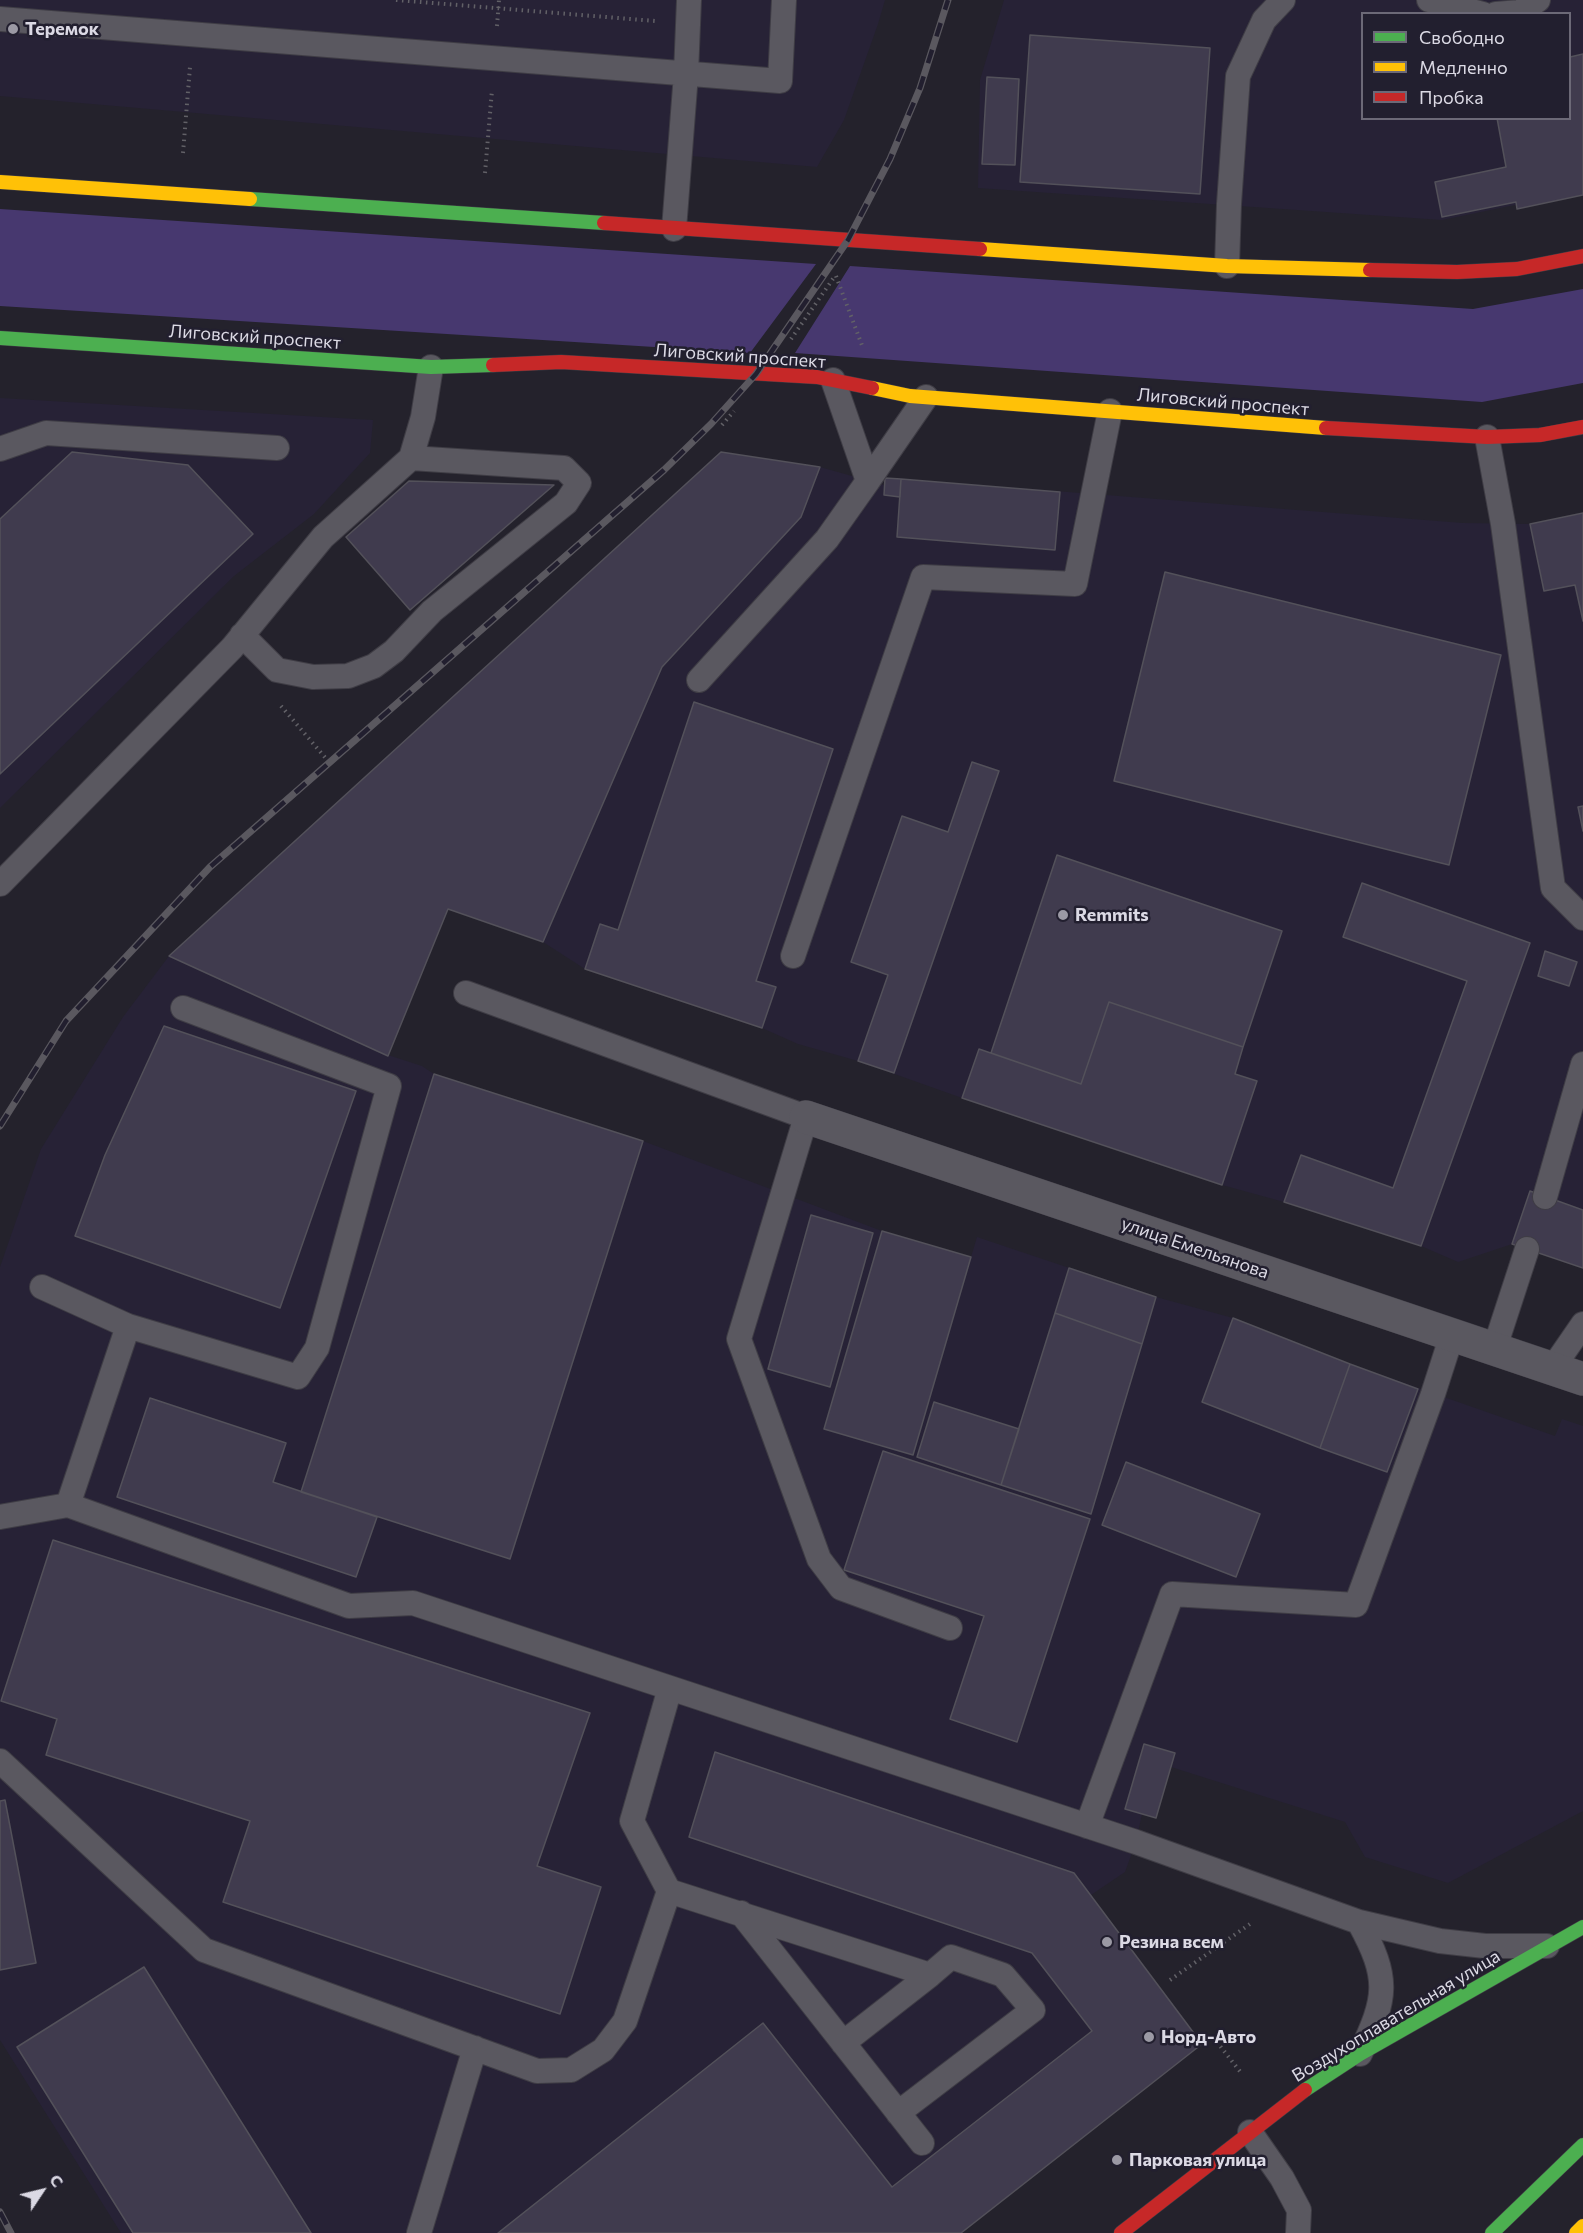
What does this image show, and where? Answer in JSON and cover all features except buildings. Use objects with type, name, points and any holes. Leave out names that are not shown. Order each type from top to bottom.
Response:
[{"type":"main road","points":[[0,183],[1227,266],[1456,272],[1517,269],[1583,256]]},
{"type":"main road","name":"Лиговский проспект","points":[[0,338],[431,367],[561,362],[817,377],[926,397],[1309,428],[1487,437],[1540,435],[1583,427]]},
{"type":"main road","name":"Воздухоплавательная улица","points":[[1120,2233],[1299,2094],[1360,2054],[1583,1927]]},
{"type":"main road","points":[[1492,2233],[1583,2145]]},
{"type":"main road","points":[[1576,2233],[1583,2226]]},
{"type":"street","name":"улица Емельянова","points":[[806,1117],[1583,1379]]},
{"type":"lane","points":[[0,19],[780,81],[784,0]]},
{"type":"lane","points":[[1227,266],[1238,76],[1264,20],[1283,0]]},
{"type":"lane","points":[[1429,0],[1475,12]]},
{"type":"lane","points":[[1520,12],[1539,0]]},
{"type":"lane","points":[[674,229],[686,74],[688,12]]},
{"type":"lane","points":[[0,884],[223,657],[323,537],[411,458],[423,417],[431,367]]},
{"type":"lane","points":[[833,380],[868,481]]},
{"type":"lane","points":[[699,680],[827,539],[926,397]]},
{"type":"lane","points":[[793,956],[923,577],[1075,584],[1110,411]]},
{"type":"lane","points":[[0,449],[46,433],[277,448]]},
{"type":"lane","points":[[1487,437],[1504,535],[1553,888],[1583,918]]},
{"type":"lane","points":[[242,635],[277,670],[313,677],[348,676],[374,666],[394,651],[432,611],[566,503],[579,483],[564,468],[411,458]]},
{"type":"lane","points":[[466,993],[806,1117],[739,1339],[819,1559],[841,1588],[950,1628]]},
{"type":"lane","points":[[42,1287],[128,1326],[298,1377],[317,1348],[389,1086],[183,1008]]},
{"type":"lane","points":[[1545,1197],[1583,1064]]},
{"type":"lane","points":[[1494,1350],[1527,1249]]},
{"type":"lane","points":[[1552,1369],[1583,1324]]},
{"type":"lane","points":[[68,1505],[128,1326]]},
{"type":"lane","points":[[1087,1826],[1172,1594],[1356,1605],[1433,1394],[1452,1335]]},
{"type":"lane","points":[[0,1517],[68,1505],[349,1606],[413,1603],[1087,1826],[1359,1922],[1440,1941],[1485,1946],[1550,1946]]},
{"type":"lane","points":[[670,1688],[632,1821],[669,1891],[930,1975]]},
{"type":"lane","points":[[0,1761],[204,1950],[537,2071],[571,2070],[603,2050],[625,2020],[669,1891]]},
{"type":"lane","points":[[741,1913],[922,2143]]},
{"type":"lane","points":[[1359,1922],[1375,1952],[1383,1981],[1375,2023],[1360,2054]]},
{"type":"lane","points":[[843,2043],[951,1957],[1003,1975],[1033,2010],[898,2113]]},
{"type":"lane","points":[[419,2233],[475,2048]]},
{"type":"lane","points":[[1250,2132],[1282,2178],[1299,2210],[1298,2233]]},
{"type":"path","points":[[396,0],[688,12]]},
{"type":"path","points":[[183,153],[192,35]]},
{"type":"path","points":[[722,425],[766,374],[836,276],[858,241]]},
{"type":"path","points":[[836,276],[855,330],[882,390]]},
{"type":"path","points":[[1170,1980],[1251,1924]]},
{"type":"path","points":[[1213,2037],[1242,2074]]},
{"type":"shaded area","points":[[0,0],[885,0],[844,120],[817,167],[0,96]]},
{"type":"shaded area","points":[[1004,0],[1583,0],[1583,191],[1442,220],[978,188],[980,80]]},
{"type":"shaded area","points":[[0,209],[816,264],[750,353],[0,306]]},
{"type":"shaded area","points":[[850,266],[1473,309],[1583,289],[1583,383],[1482,402],[795,353]]},
{"type":"shaded area","points":[[0,398],[373,420],[370,453],[314,514],[234,576],[0,808]]},
{"type":"shaded area","points":[[721,452],[820,467],[884,485],[885,478],[902,479],[1463,523],[1530,524],[1583,513],[1583,1268],[1512,1244],[1458,1262],[1421,1246],[1284,1202],[1222,1185],[858,1061],[798,1044],[762,1028],[585,969],[543,942],[448,909],[388,1055],[422,1066],[434,1074],[643,1141],[882,1231],[971,1257],[977,1237],[1156,1297],[1233,1318],[1350,1364],[1555,1436],[1562,1419],[1583,1426],[1583,1811],[1448,1883],[1365,1857],[1345,1822],[1171,1767],[1156,1818],[1142,1814],[1136,1842],[1125,1872],[1091,1895],[1202,2044],[961,2233],[121,2233],[0,2040],[0,1267],[41,1149],[123,1017],[169,956]]},
{"type":"railway","points":[[0,1126],[66,1021],[210,867],[664,470],[711,424],[756,374],[848,240],[890,159],[920,88],[948,0]]},
{"type":"railway","points":[[0,2212],[11,2233]]},
{"type":"traffic: fast","points":[[250,199],[604,223]]},
{"type":"traffic: fast","points":[[0,338],[431,367],[493,365]]},
{"type":"traffic: fast","points":[[1305,2090],[1360,2054],[1583,1927]]},
{"type":"traffic: fast","points":[[1492,2233],[1583,2145]]},
{"type":"traffic: slow","points":[[0,182],[250,199]]},
{"type":"traffic: slow","points":[[980,249],[1227,266],[1370,270]]},
{"type":"traffic: slow","points":[[872,388],[910,396],[1326,428]]},
{"type":"traffic: slow","points":[[1576,2233],[1583,2226]]},
{"type":"traffic: jam","points":[[604,223],[980,249]]},
{"type":"traffic: jam","points":[[1370,270],[1457,272],[1517,269],[1583,256]]},
{"type":"traffic: jam","points":[[493,365],[561,362],[817,377],[872,388]]},
{"type":"traffic: jam","points":[[1326,428],[1487,437],[1540,435],[1583,427]]},
{"type":"traffic: jam","points":[[1121,2233],[1305,2090]]},
{"type":"place","name":"Теремок","points":[[13,29]]},
{"type":"place","name":"Remmits","points":[[1063,915]]},
{"type":"place","name":"Резина всем","points":[[1107,1942]]},
{"type":"place","name":"Норд-Авто","points":[[1149,2037]]},
{"type":"place","name":"Парковая улица","points":[[1117,2160]]}]
